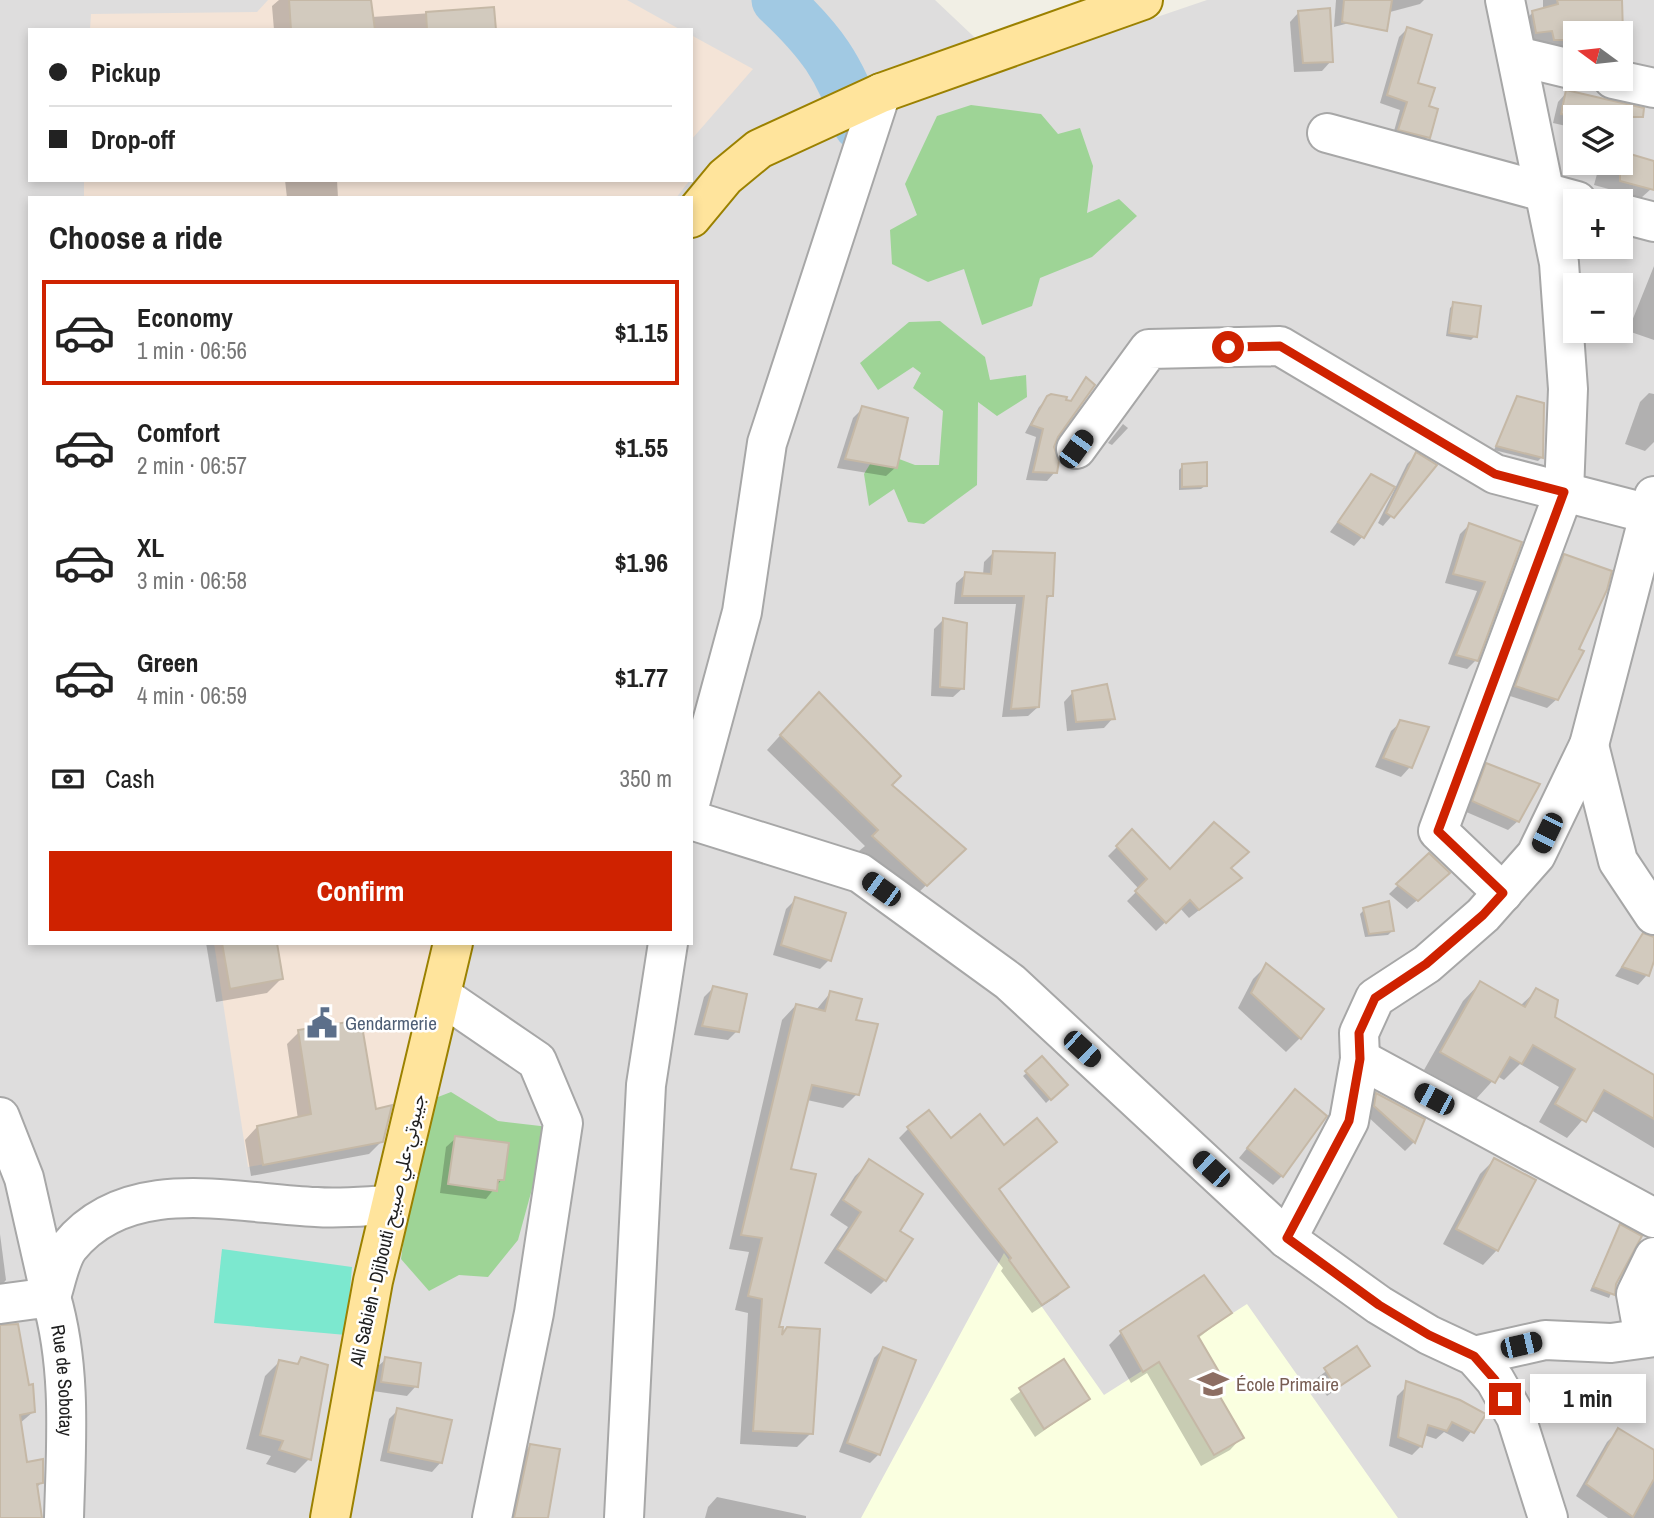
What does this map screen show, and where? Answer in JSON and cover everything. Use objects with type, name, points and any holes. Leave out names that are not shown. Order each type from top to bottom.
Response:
[{"type":"main road","points":[[693,216],[725,177],[759,149],[881,93],[1130,2]]},
{"type":"main road","name":"Ali Sabieh - Djibouti جيبوتي-علي صبيح","points":[[330,1518],[357,1362],[390,1205],[453,945]]},
{"type":"street","points":[[1503,893],[1438,831],[1564,492],[1568,389],[1559,263],[1561,197],[1517,56],[1505,0]]},
{"type":"street","points":[[1517,56],[1563,67]]},
{"type":"street","points":[[1633,83],[1654,88]]},
{"type":"street","points":[[693,793],[742,612],[767,443],[881,93]]},
{"type":"street","points":[[1327,133],[1561,197]]},
{"type":"street","points":[[1633,216],[1654,222]]},
{"type":"street","points":[[1076,449],[1149,349],[1280,346],[1495,474],[1564,492],[1652,505],[1589,745],[1536,855],[1483,915],[1426,964],[1375,998],[1359,1033],[1360,1059],[1349,1121],[1287,1238]]},
{"type":"street","points":[[1589,745],[1618,861],[1654,915]]},
{"type":"street","points":[[693,821],[860,873],[1010,982],[1287,1238],[1379,1305],[1429,1335],[1474,1356],[1495,1380],[1516,1417],[1548,1518]]},
{"type":"street","points":[[624,1518],[646,1085],[668,945]]},
{"type":"street","points":[[442,996],[537,1061],[563,1123],[534,1313],[492,1518]]},
{"type":"street","points":[[1360,1059],[1654,1218]]},
{"type":"street","points":[[0,1117],[24,1178],[51,1297]]},
{"type":"street","points":[[51,1297],[68,1248],[98,1222],[132,1205],[173,1197],[318,1208],[390,1205]]},
{"type":"street","points":[[1474,1356],[1545,1340],[1611,1343],[1649,1337],[1636,1294],[1654,1256]]},
{"type":"street","name":"Rue de Sobotay","points":[[0,1304],[51,1297],[62,1333],[67,1400],[64,1518]]},
{"type":"shaded area","points":[[0,0],[935,0],[1007,68],[1207,0],[1654,0],[1654,1518],[0,1518]]},
{"type":"shaded area","points":[[268,0],[627,0],[677,28],[90,28],[91,14],[257,12]]},
{"type":"shaded area","points":[[693,36],[753,69],[693,138]]},
{"type":"shaded area","points":[[84,182],[688,182],[678,196],[84,196]]},
{"type":"shaded area","name":"Gendarmerie","points":[[214,945],[434,945],[394,1140],[248,1167]]},
{"type":"shaded area","name":"École Primaire","points":[[1004,1253],[1104,1395],[1247,1304],[1398,1518],[861,1518]]},
{"type":"green space","points":[[971,105],[1041,114],[1058,134],[1080,128],[1093,166],[1087,213],[1119,199],[1137,216],[1092,257],[1040,278],[1032,306],[982,325],[964,269],[928,282],[892,264],[890,230],[917,215],[905,184],[937,116]]},
{"type":"green space","points":[[940,321],[985,357],[990,380],[1026,375],[1027,397],[997,416],[978,402],[977,485],[924,524],[908,522],[894,489],[869,506],[864,474],[878,451],[915,465],[939,465],[943,411],[913,388],[921,373],[913,367],[878,390],[860,363],[909,322]]},
{"type":"green space","points":[[451,1092],[498,1121],[549,1127],[518,1240],[488,1277],[459,1275],[429,1291],[401,1259],[425,1102]]},
{"type":"green space","points":[[222,1249],[352,1267],[346,1335],[214,1323]]},
{"type":"building","points":[[289,0],[371,0],[375,28],[291,28]]},
{"type":"building","points":[[1344,0],[1392,0],[1387,31],[1342,22]]},
{"type":"building","points":[[1557,0],[1622,0],[1623,21],[1563,21],[1563,40],[1554,40],[1552,31],[1536,33],[1532,11],[1558,4]]},
{"type":"building","points":[[494,7],[496,28],[427,28],[426,12]]},
{"type":"building","points":[[1330,8],[1333,62],[1303,63],[1298,11]]},
{"type":"building","points":[[1407,27],[1432,35],[1418,83],[1435,88],[1429,106],[1438,109],[1430,138],[1398,130],[1407,102],[1387,95]]},
{"type":"building","points":[[1566,91],[1631,105],[1563,105],[1561,114]]},
{"type":"building","points":[[1633,105],[1644,108],[1643,117],[1633,117]]},
{"type":"building","points":[[1633,155],[1654,161],[1654,190],[1620,181],[1620,175],[1633,175]]},
{"type":"building","points":[[1453,302],[1481,306],[1477,337],[1449,333]]},
{"type":"building","points":[[1086,377],[1095,385],[1058,437],[1054,447],[1059,461],[1057,473],[1033,472],[1043,429],[1031,425],[1047,396],[1051,394],[1067,397],[1066,400],[1071,401]]},
{"type":"building","points":[[1517,396],[1544,403],[1543,458],[1496,446]]},
{"type":"building","points":[[862,406],[908,418],[897,468],[845,459]]},
{"type":"building","points":[[1416,452],[1437,465],[1394,518],[1386,513]]},
{"type":"building","points":[[1207,462],[1207,486],[1182,487],[1182,464]]},
{"type":"building","points":[[1371,474],[1395,487],[1364,538],[1338,522]]},
{"type":"building","points":[[1469,523],[1522,542],[1478,661],[1456,655],[1485,582],[1453,574]]},
{"type":"building","points":[[993,551],[1055,553],[1053,596],[1047,596],[1039,707],[1011,709],[1024,596],[962,596],[965,572],[991,574]]},
{"type":"building","points":[[1564,554],[1612,571],[1607,590],[1579,649],[1584,651],[1558,700],[1515,686]]},
{"type":"building","points":[[943,618],[967,623],[964,689],[940,687]]},
{"type":"building","points":[[1107,684],[1115,719],[1076,722],[1072,691]]},
{"type":"building","points":[[819,692],[901,776],[892,785],[966,849],[927,886],[872,836],[878,830],[780,735]]},
{"type":"building","points":[[1400,720],[1429,727],[1412,768],[1383,758]]},
{"type":"building","points":[[1486,763],[1540,784],[1519,822],[1472,801]]},
{"type":"building","points":[[1214,822],[1249,852],[1231,868],[1242,878],[1199,910],[1190,900],[1166,923],[1135,891],[1147,879],[1116,846],[1132,829],[1170,869]]},
{"type":"building","points":[[1429,853],[1450,873],[1418,901],[1396,884]]},
{"type":"building","points":[[795,897],[846,913],[831,961],[781,945]]},
{"type":"building","points":[[1389,901],[1394,931],[1369,934],[1363,908]]},
{"type":"building","points":[[1643,933],[1654,937],[1654,961],[1649,976],[1622,967]]},
{"type":"building","points":[[222,945],[277,945],[283,979],[230,989]]},
{"type":"building","points":[[1266,963],[1324,1009],[1301,1039],[1251,993]]},
{"type":"building","points":[[1480,981],[1525,1007],[1536,988],[1558,1000],[1555,1017],[1654,1075],[1654,1119],[1604,1090],[1586,1122],[1555,1104],[1575,1069],[1533,1045],[1522,1064],[1510,1057],[1495,1083],[1440,1052]]},
{"type":"building","points":[[713,986],[747,994],[739,1032],[702,1026]]},
{"type":"building","points":[[830,991],[862,999],[856,1020],[878,1024],[859,1095],[812,1085],[791,1169],[816,1174],[779,1327],[783,1327],[782,1335],[787,1327],[820,1329],[813,1434],[753,1431],[762,1299],[748,1296],[762,1238],[741,1235],[796,1004],[825,1011]]},
{"type":"building","points":[[361,1020],[376,1109],[392,1105],[383,1142],[263,1165],[257,1126],[311,1114],[298,1030]]},
{"type":"building","points":[[1042,1056],[1068,1085],[1051,1100],[1025,1071]]},
{"type":"building","points":[[1295,1089],[1327,1116],[1283,1177],[1247,1148]]},
{"type":"building","points":[[1376,1093],[1425,1119],[1415,1143],[1374,1106]]},
{"type":"building","points":[[929,1110],[951,1138],[980,1114],[1004,1145],[1037,1118],[1057,1142],[999,1189],[1069,1287],[1042,1305],[1009,1260],[1011,1258],[907,1127]]},
{"type":"building","points":[[455,1136],[509,1143],[504,1180],[498,1180],[497,1191],[448,1184]]},
{"type":"building","points":[[1494,1158],[1536,1180],[1498,1251],[1456,1229]]},
{"type":"building","points":[[869,1159],[923,1194],[900,1231],[913,1239],[886,1281],[837,1249],[861,1212],[843,1200]]},
{"type":"building","points":[[1620,1224],[1642,1236],[1616,1284],[1615,1295],[1593,1287]]},
{"type":"building","points":[[1204,1275],[1232,1313],[1198,1336],[1222,1377],[1212,1383],[1244,1438],[1214,1455],[1159,1362],[1143,1372],[1120,1331]]},
{"type":"building","points":[[18,1324],[29,1385],[33,1384],[35,1412],[20,1415],[27,1462],[43,1459],[43,1483],[37,1484],[42,1518],[0,1518],[0,1325]]},
{"type":"building","points":[[1357,1346],[1370,1366],[1337,1388],[1324,1368]]},
{"type":"building","points":[[883,1347],[916,1360],[880,1455],[847,1443]]},
{"type":"building","points":[[301,1357],[328,1365],[311,1460],[279,1450],[283,1441],[260,1435],[279,1360],[298,1364]]},
{"type":"building","points":[[385,1357],[421,1363],[418,1387],[381,1382]]},
{"type":"building","points":[[1064,1359],[1090,1399],[1044,1429],[1019,1388]]},
{"type":"building","points":[[1406,1381],[1460,1400],[1486,1414],[1474,1433],[1452,1422],[1447,1431],[1428,1425],[1422,1447],[1398,1437]]},
{"type":"building","points":[[397,1408],[452,1420],[442,1463],[388,1452]]},
{"type":"building","points":[[1618,1428],[1654,1450],[1654,1479],[1633,1517],[1586,1484]]},
{"type":"building","points":[[530,1444],[560,1449],[548,1518],[514,1518]]},
{"type":"waterway","points":[[777,0],[805,28],[827,56],[845,87],[859,125]]},
{"type":"place","name":"Gendarmerie","points":[[322,1023]]},
{"type":"place","name":"École Primaire","points":[[1213,1384]]},
{"type":"route","points":[[1228,347],[1280,346],[1495,474],[1564,492],[1438,831],[1503,893],[1483,915],[1426,964],[1375,998],[1359,1033],[1360,1059],[1349,1121],[1287,1238],[1379,1305],[1429,1335],[1474,1356],[1495,1380],[1505,1399]]}]
